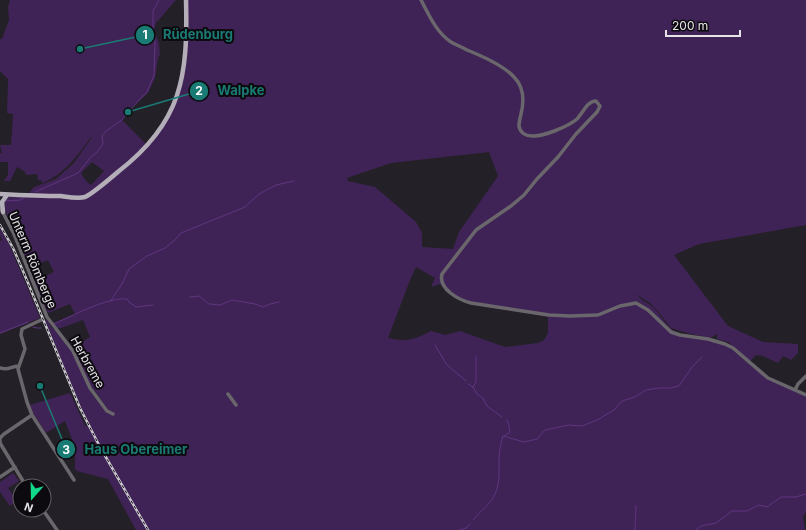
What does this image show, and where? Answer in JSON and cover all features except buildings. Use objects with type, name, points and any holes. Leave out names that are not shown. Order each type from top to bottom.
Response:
[{"type":"main road","points":[[0,194],[84,197],[127,165],[144,149],[171,112],[177,97],[186,44],[186,0]]},
{"type":"main road","points":[[3,212],[2,202],[7,195]]},
{"type":"street","points":[[421,0],[434,24],[447,39],[454,44],[490,61],[516,78],[520,85],[522,96],[522,108],[519,125],[520,130],[525,135],[536,136],[552,132],[575,121],[592,101],[596,101],[600,106],[597,112],[576,134],[524,195],[511,206],[476,230],[442,274],[441,282],[445,288],[459,298],[471,303],[561,316],[595,315],[628,304],[639,304],[648,310],[671,332],[725,344],[733,348],[765,376],[806,395]]},
{"type":"street","name":"Unterm Römberge","points":[[0,207],[14,237],[44,318]]},
{"type":"street","points":[[44,318],[22,329],[21,335],[25,349],[18,369],[32,415],[74,480]]},
{"type":"street","name":"Herbreme","points":[[44,318],[73,350],[90,388],[108,411],[113,414]]},
{"type":"street","points":[[0,368],[8,370],[15,366],[19,366]]},
{"type":"street","points":[[795,390],[798,384],[806,376]]},
{"type":"street","points":[[228,394],[236,405]]},
{"type":"street","points":[[21,478],[0,443],[0,438],[32,415]]},
{"type":"street","points":[[0,477],[15,467]]},
{"type":"street","points":[[49,518],[57,530]]},
{"type":"shaded area","points":[[10,0],[176,0],[156,23],[154,30],[159,43],[160,55],[158,58],[155,78],[148,93],[127,111],[122,120],[146,144],[159,128],[168,112],[180,76],[185,39],[185,0],[806,0],[806,225],[699,244],[674,255],[728,326],[763,342],[798,344],[798,353],[791,360],[783,356],[778,363],[763,356],[756,355],[749,362],[728,342],[717,339],[717,334],[710,338],[671,328],[650,303],[636,294],[654,308],[670,328],[674,331],[725,344],[759,372],[806,397],[806,512],[803,516],[805,530],[136,530],[108,479],[77,471],[75,469],[75,447],[65,421],[46,433],[32,411],[30,405],[70,393],[85,426],[88,425],[45,320],[48,321],[73,353],[91,393],[107,413],[112,415],[89,383],[72,348],[90,337],[83,320],[61,328],[58,328],[53,323],[75,314],[70,304],[48,313],[34,281],[54,272],[48,260],[29,268],[16,233],[5,210],[4,202],[7,197],[29,193],[34,187],[56,179],[74,163],[92,137],[64,170],[42,183],[41,180],[38,180],[37,174],[27,175],[24,171],[17,167],[10,181],[4,181],[8,175],[8,162],[0,162],[0,153],[2,153],[0,145],[11,145],[13,114],[7,113],[8,79],[0,71],[0,39],[2,39],[9,20],[8,7]],"holes":[[[489,152],[498,176],[459,232],[453,249],[422,247],[422,233],[416,222],[375,187],[348,181],[347,178],[391,163]],[[92,162],[104,171],[91,185],[86,181],[81,173]],[[416,267],[435,278],[431,287],[440,284],[450,293],[470,304],[548,317],[548,333],[544,340],[538,343],[505,347],[460,331],[445,335],[431,331],[415,338],[405,340],[388,338]]]},
{"type":"shaded area","points":[[0,229],[9,244],[40,318],[0,334],[0,241],[2,240]]},
{"type":"shaded area","points":[[13,473],[17,478],[12,478],[12,485],[8,488],[12,494],[12,505],[10,506],[0,492],[0,482]]},
{"type":"waterway","points":[[35,192],[78,173],[103,144],[102,136],[106,131],[122,120],[147,92],[154,75],[155,42],[153,32],[153,11],[159,0]]},
{"type":"waterway","points":[[110,302],[122,284],[129,269],[147,256],[165,248],[181,233],[245,207],[259,194],[276,185],[294,181]]},
{"type":"waterway","points":[[6,201],[21,200],[24,198]]},
{"type":"waterway","points":[[190,297],[199,296],[209,304],[220,305],[232,300],[263,307],[279,302]]},
{"type":"waterway","points":[[54,324],[110,301],[127,299],[129,302]]},
{"type":"waterway","points":[[129,302],[136,307],[153,305]]},
{"type":"waterway","points":[[0,333],[28,322]]},
{"type":"waterway","points":[[33,327],[41,328]]},
{"type":"waterway","points":[[435,345],[447,365],[466,381]]},
{"type":"waterway","points":[[473,387],[476,382],[476,357]]},
{"type":"waterway","points":[[473,520],[493,498],[497,490],[499,477],[499,454],[503,436],[524,442],[537,439],[545,430],[569,425],[582,426],[597,420],[614,410],[622,401],[635,397],[646,390],[679,386],[692,367],[702,357]]},
{"type":"waterway","points":[[468,384],[473,387],[477,394],[483,398],[487,406],[502,417]]},
{"type":"waterway","points":[[504,436],[509,433],[510,430],[507,420]]},
{"type":"waterway","points":[[696,530],[701,526],[716,523],[732,511],[747,511],[759,505],[767,507],[781,497],[796,497],[806,494]]},
{"type":"waterway","points":[[635,530],[636,506]]},
{"type":"waterway","points":[[460,530],[466,528],[470,524]]},
{"type":"railway","points":[[0,225],[13,248],[80,408],[100,447],[148,530]]},
{"type":"place","name":"Rüdenburg","points":[[80,49]]},
{"type":"place","name":"Walpke","points":[[128,112]]},
{"type":"place","name":"Haus Obereimer","points":[[40,386]]}]
